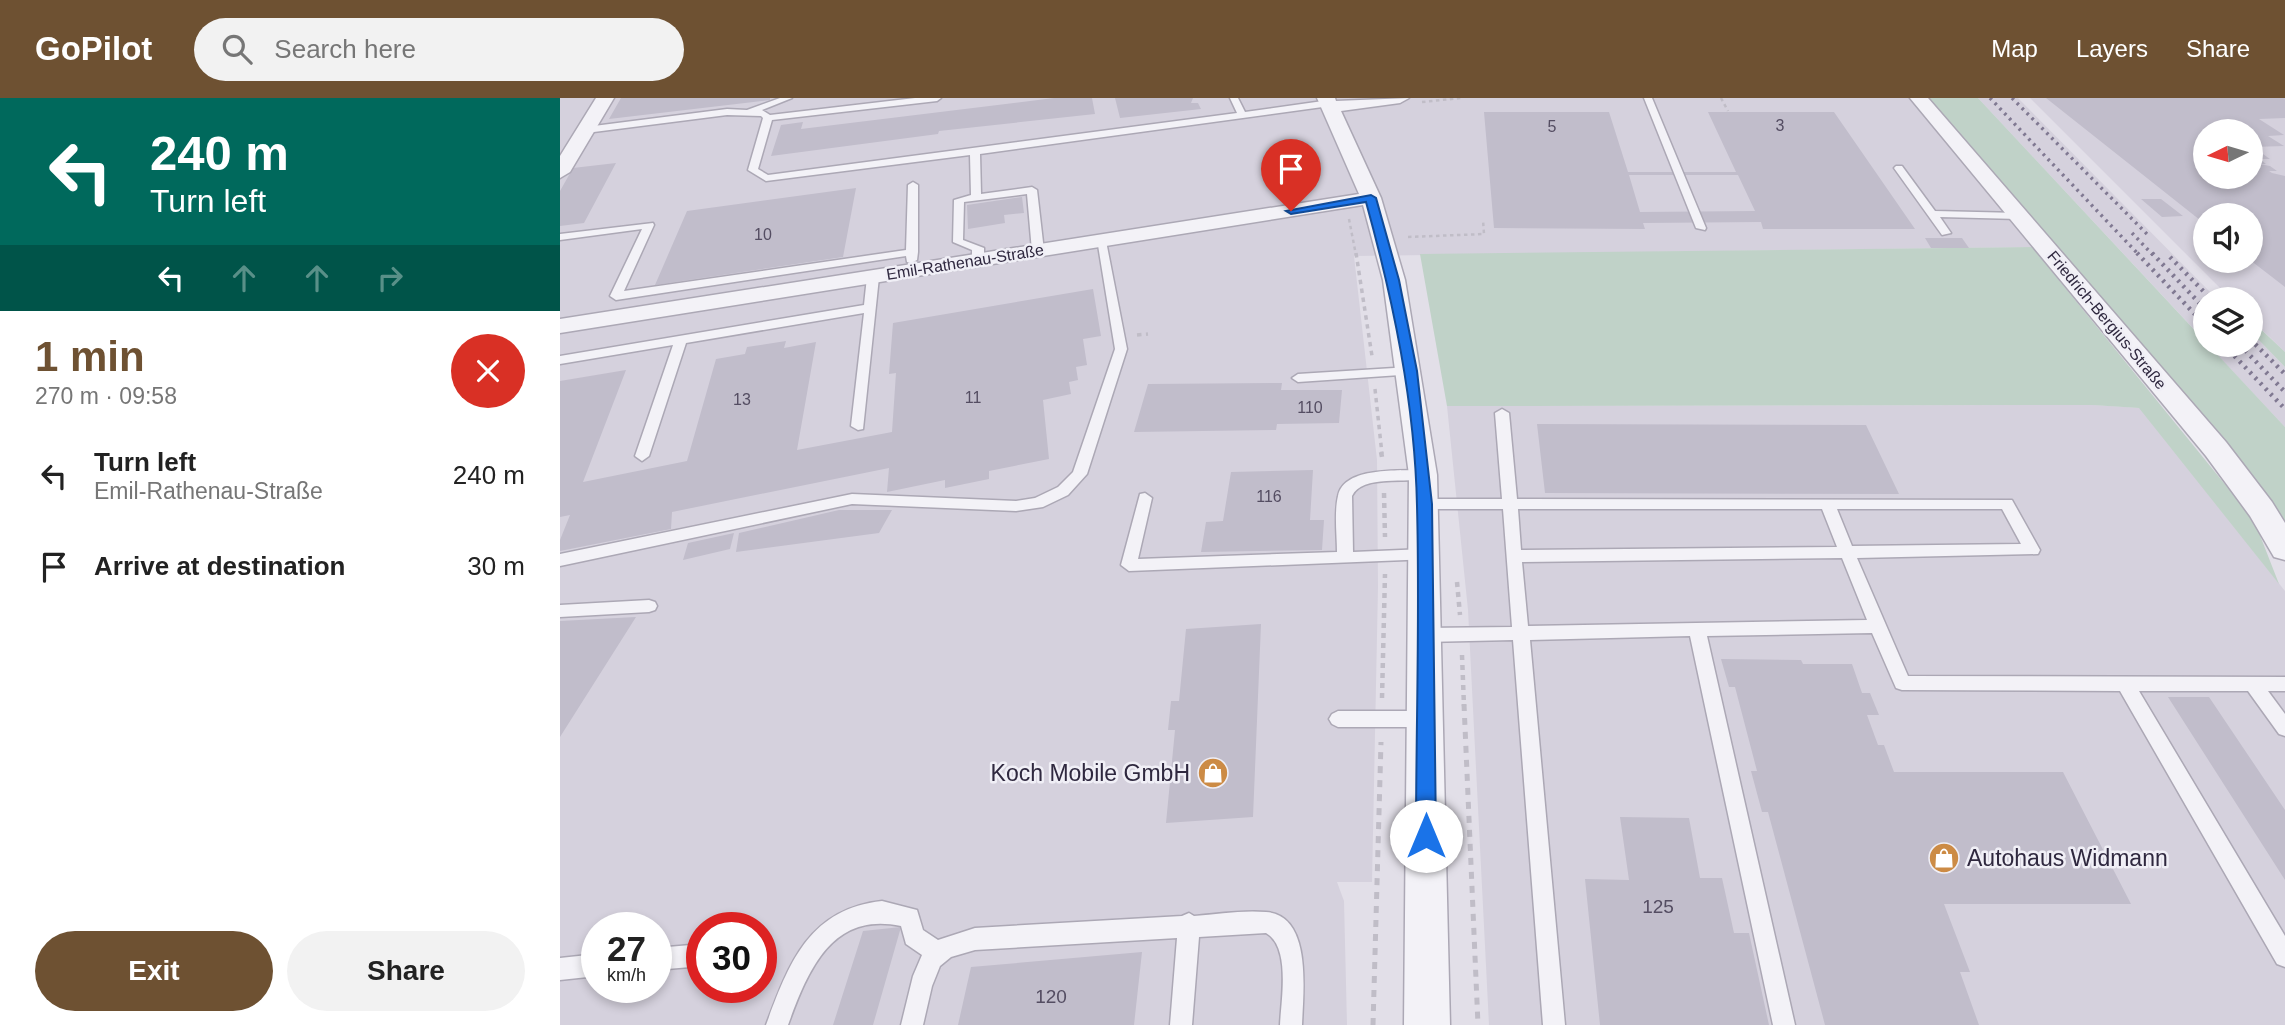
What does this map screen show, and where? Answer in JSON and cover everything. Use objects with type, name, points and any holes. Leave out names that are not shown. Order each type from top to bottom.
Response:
[{"type":"street","points":[[560,172],[605,98]]},
{"type":"street","points":[[1400,98],[1329,103],[1371,198],[1394,280],[1410,371],[1424,490],[1427,1025]]},
{"type":"street","name":"Friedrich-Bergius-Straße","points":[[1919,98],[2216,449],[2261,509],[2285,549]]},
{"type":"street","name":"Emil-Rathenau-Straße","points":[[560,326],[873,277],[912,261],[978,260],[1371,198]]},
{"type":"lane","points":[[586,130],[751,111],[788,98]]},
{"type":"lane","points":[[751,111],[768,118],[937,98]]},
{"type":"lane","points":[[1234,98],[1242,115]]},
{"type":"lane","points":[[1648,98],[1701,228]]},
{"type":"lane","points":[[768,118],[753,170],[766,178],[1329,103]]},
{"type":"lane","points":[[975,151],[976,198]]},
{"type":"lane","points":[[1899,167],[1946,233]]},
{"type":"lane","points":[[560,237],[649,225],[616,296],[912,261],[913,186]]},
{"type":"lane","points":[[978,260],[978,248],[958,242],[958,200],[1032,190],[1038,251]]},
{"type":"lane","points":[[1933,214],[2019,216]]},
{"type":"lane","points":[[560,559],[852,499],[1016,506],[1038,503],[1063,491],[1080,474],[1121,349],[1101,241]]},
{"type":"lane","points":[[858,426],[873,277]]},
{"type":"lane","points":[[560,360],[870,309]]},
{"type":"lane","points":[[642,456],[681,340]]},
{"type":"lane","points":[[1298,378],[1410,371]]},
{"type":"lane","points":[[1502,413],[1554,1025]]},
{"type":"lane","points":[[1345,557],[1345,496],[1349,487],[1357,481],[1383,477],[1424,490],[1510,503],[2007,504],[2032,550],[1514,556]]},
{"type":"lane","points":[[1145,498],[1129,565],[1425,555]]},
{"type":"lane","points":[[1827,503],[1902,684],[2285,684]]},
{"type":"lane","points":[[560,611],[649,606]]},
{"type":"lane","points":[[1425,635],[1878,626]]},
{"type":"lane","points":[[1697,630],[1784,1025]]},
{"type":"lane","points":[[2125,684],[2285,956]]},
{"type":"lane","points":[[2253,684],[2285,728]]},
{"type":"lane","points":[[1338,719],[1426,719]]},
{"type":"lane","points":[[777,1025],[794,975],[817,940],[840,922],[867,913],[893,911],[910,917],[914,936],[937,953]]},
{"type":"lane","points":[[912,1025],[927,969],[937,953],[975,939],[1189,924],[1268,922],[1280,926],[1288,937],[1291,953],[1291,1025]]},
{"type":"lane","points":[[1181,1025],[1189,924]]},
{"type":"lane","points":[[560,969],[581,967]]},
{"type":"path","points":[[1721,98],[1728,111]]},
{"type":"path","points":[[1345,202],[1368,316],[1383,477],[1385,555],[1373,1025]]},
{"type":"path","points":[[1407,237],[1484,234],[1483,220]]},
{"type":"shaded area","points":[[560,98],[1910,98],[2032,247],[1354,256],[1377,460],[1378,587],[1372,882],[1337,882],[1344,901],[1347,1025],[560,1025]]},
{"type":"shaded area","points":[[1978,98],[2018,98],[2205,287],[2193,287],[2193,328]]},
{"type":"shaded area","points":[[2030,98],[2285,98],[2285,352],[2263,331],[2263,287],[2219,287],[2205,273],[2263,273],[2263,203],[2193,203],[2193,261]]},
{"type":"shaded area","points":[[2263,344],[2285,367],[2285,427],[2219,357],[2263,357]]},
{"type":"shaded area","points":[[2093,405],[2140,408],[2285,591],[2285,1025],[1489,1025],[1468,610],[1447,406]]},
{"type":"green space","points":[[1928,98],[1978,98],[2193,328],[2193,357],[2220,357],[2285,427],[2285,536],[2086,284]]},
{"type":"green space","points":[[2032,247],[2254,520],[2279,584],[2139,408],[2092,405],[1447,406],[1420,254]]},
{"type":"green space","points":[[2263,331],[2285,352],[2285,367],[2263,344]]},
{"type":"building","points":[[621,98],[770,98],[770,100],[609,119]]},
{"type":"building","points":[[1054,98],[1092,98],[1095,114],[939,131],[938,134],[771,156],[781,125],[803,122],[801,129]]},
{"type":"building","points":[[1115,98],[1193,98],[1191,103],[1198,103],[1201,109],[1120,118]]},
{"type":"building","points":[[2046,98],[2285,98],[2285,118],[2193,119],[2193,189],[2263,189],[2263,165],[2277,171],[2269,171],[2272,173],[2285,176],[2285,287],[2263,270],[2263,203],[2193,203],[2193,214]]},
{"type":"building","points":[[1484,112],[1609,112],[1628,172],[1736,172],[1708,112],[1834,112],[1915,229],[1763,229],[1761,222],[1643,223],[1645,229],[1494,228]],"holes":[[[1629,175],[1738,175],[1755,211],[1640,212]]]},
{"type":"building","points":[[2263,122],[2284,135],[2268,136],[2284,146],[2263,147]]},
{"type":"building","points":[[616,163],[584,223],[560,226],[560,191],[573,168]]},
{"type":"building","points":[[856,188],[843,257],[655,285],[687,211]]},
{"type":"building","points":[[1022,197],[1024,213],[1004,215],[1005,223],[968,229],[967,205]]},
{"type":"building","points":[[2141,199],[2161,199],[2183,216],[2162,217]]},
{"type":"building","points":[[1925,238],[1962,238],[1969,248],[1931,248]]},
{"type":"building","points":[[1093,289],[1101,336],[1083,339],[1087,365],[1076,367],[1078,380],[1069,382],[1071,394],[1043,400],[1049,459],[989,471],[989,479],[945,488],[945,480],[887,492],[889,468],[672,512],[671,529],[560,551],[560,540],[570,515],[560,517],[560,381],[626,370],[583,482],[687,461],[716,359],[745,354],[747,347],[786,341],[784,348],[816,342],[797,450],[892,432],[896,373],[889,374],[893,323]]},
{"type":"building","points":[[1282,383],[1281,390],[1342,390],[1339,423],[1277,424],[1276,430],[1134,432],[1148,384]]},
{"type":"building","points":[[1537,424],[1866,425],[1899,494],[1545,493]]},
{"type":"building","points":[[1313,470],[1310,520],[1324,520],[1322,550],[1201,552],[1206,522],[1223,521],[1231,472]]},
{"type":"building","points":[[839,510],[892,510],[879,533],[736,552],[739,533]]},
{"type":"building","points":[[734,533],[730,549],[683,560],[688,543]]},
{"type":"building","points":[[636,617],[560,737],[560,621]]},
{"type":"building","points":[[1261,624],[1253,817],[1166,823],[1175,730],[1168,730],[1171,701],[1179,701],[1186,629]]},
{"type":"building","name":"Autohaus Widmann","points":[[1721,659],[1852,664],[1862,693],[1870,693],[1879,715],[1867,715],[1878,745],[1884,745],[1894,772],[2063,772],[2131,904],[1944,904],[1970,972],[1960,972],[1979,1025],[1825,1025],[1768,812],[1762,812],[1751,771],[1757,771],[1735,687],[1729,687]]},
{"type":"building","points":[[2168,697],[2209,697],[2285,810],[2285,880]]},
{"type":"building","points":[[1620,817],[1689,818],[1700,878],[1722,878],[1734,933],[1749,933],[1769,1025],[1600,1025],[1585,879],[1629,880]]},
{"type":"building","points":[[901,927],[873,1025],[833,1025],[863,931]]},
{"type":"building","points":[[1142,952],[1134,1025],[958,1025],[971,967]]},
{"type":"railway","points":[[1990,98],[2139,255]]},
{"type":"railway","points":[[2012,98],[2150,237]]},
{"type":"railway","points":[[2132,233],[2153,255]]},
{"type":"railway","points":[[2137,253],[2193,312]]},
{"type":"railway","points":[[2152,253],[2193,296]]},
{"type":"railway","points":[[2170,257],[2199,287]]},
{"type":"railway","points":[[2263,352],[2285,374]]},
{"type":"railway","points":[[2235,357],[2285,409]]},
{"type":"railway","points":[[2251,357],[2285,392]]},
{"type":"place","name":"Koch Mobile GmbH","points":[[1213,773]]},
{"type":"place","name":"Autohaus Widmann","points":[[1944,858]]},
{"type":"route","points":[[1291,211],[1371,198],[1394,280],[1410,371],[1425,504],[1426,836]]}]
